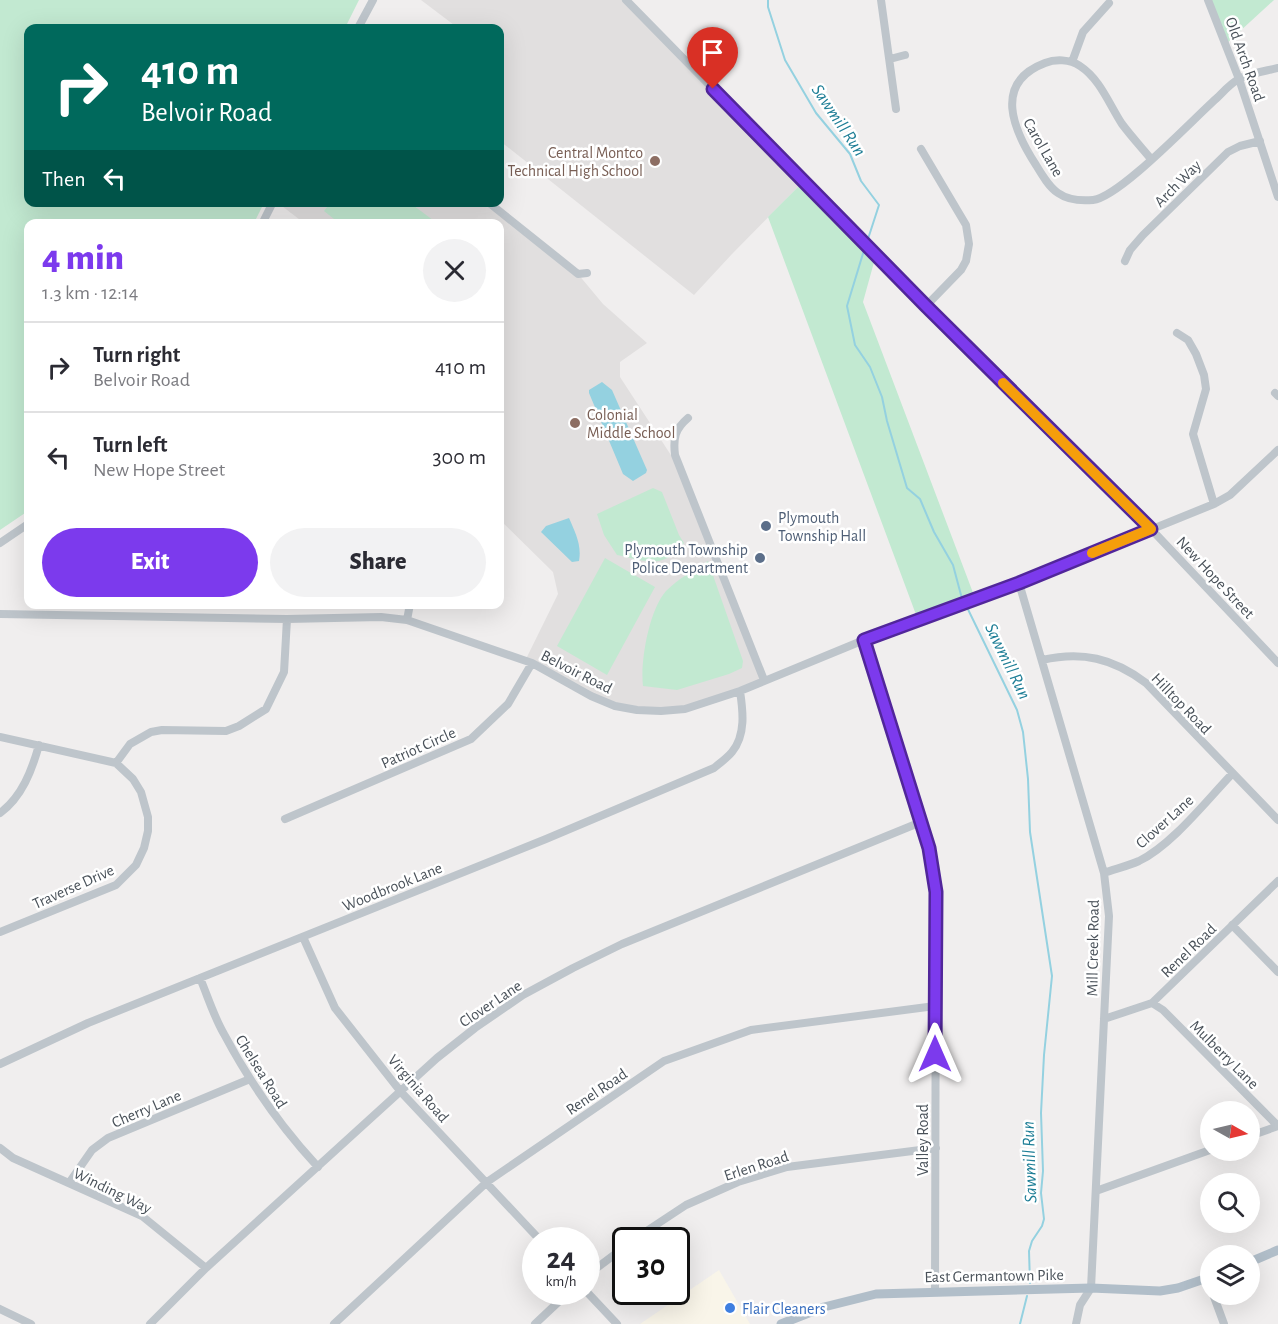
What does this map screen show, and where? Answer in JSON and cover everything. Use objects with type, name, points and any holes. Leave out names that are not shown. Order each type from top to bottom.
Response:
[{"type":"main road","points":[[1260,1258],[1278,1250]]},
{"type":"main road","name":"East Germantown Pike","points":[[781,1324],[824,1306],[876,1294],[1091,1288],[1160,1291],[1200,1281]]},
{"type":"street","points":[[360,24],[373,0]]},
{"type":"street","name":"New Hope Street","points":[[626,0],[926,306],[1151,529],[1278,663]]},
{"type":"street","points":[[880,0],[896,109]]},
{"type":"street","name":"Old Arch Road","points":[[1208,0],[1239,79],[1278,197]]},
{"type":"street","points":[[1109,3],[1083,32],[1072,62],[1079,64],[1092,77],[1125,127],[1151,159]]},
{"type":"street","points":[[890,59],[905,55]]},
{"type":"street","name":"Carol Lane","points":[[1072,62],[1053,60],[1031,71],[1017,88],[1012,104],[1012,118],[1032,159],[1053,189],[1067,197],[1083,201],[1097,200],[1117,189],[1239,79],[1278,68]]},
{"type":"street","name":"Arch Way","points":[[1125,261],[1130,250],[1143,235],[1228,152],[1260,141]]},
{"type":"street","points":[[921,149],[966,225],[969,244],[966,261],[961,270],[926,306]]},
{"type":"street","points":[[494,207],[578,274],[588,273]]},
{"type":"street","points":[[1177,333],[1188,340],[1204,375],[1206,389],[1193,434],[1214,504]]},
{"type":"street","points":[[688,418],[679,426],[674,435],[675,455],[764,680]]},
{"type":"street","name":"Belvoir Road","points":[[0,614],[287,619],[381,616],[407,620],[532,663],[591,696],[615,706],[637,710],[684,709],[740,691],[864,640],[1019,583],[1214,504],[1230,495],[1278,450]]},
{"type":"street","points":[[0,543],[24,527]]},
{"type":"street","name":"Mill Creek Road","points":[[1019,583],[1104,873],[1109,916],[1091,1288]]},
{"type":"street","points":[[407,620],[409,609]]},
{"type":"street","points":[[0,737],[116,763],[130,744],[151,732],[162,730],[226,731],[239,726],[266,709],[284,672],[287,619]]},
{"type":"street","name":"Valley Road","points":[[864,640],[929,848],[936,892],[935,1291]]},
{"type":"street","name":"Hilltop Road","points":[[1042,660],[1061,656],[1094,658],[1113,663],[1132,672],[1146,683],[1278,820]]},
{"type":"street","name":"Patriot Circle","points":[[285,819],[471,739],[508,704],[532,663]]},
{"type":"street","name":"Woodbrook Lane","points":[[0,1064],[78,1028],[546,839],[714,768],[732,753],[739,742],[743,716],[740,691]]},
{"type":"street","points":[[0,813],[15,799],[22,788],[39,745]]},
{"type":"street","name":"Traverse Drive","points":[[0,932],[116,885],[136,865],[144,848],[148,817],[141,792],[133,779],[116,763]]},
{"type":"street","name":"Clover Lane","points":[[1104,873],[1140,861],[1153,852],[1182,827],[1232,774]]},
{"type":"street","name":"Clover Lane","points":[[150,1324],[206,1268],[437,1058],[523,995],[622,944],[921,822]]},
{"type":"street","name":"Renel Road","points":[[1104,1019],[1152,1003],[1278,880]]},
{"type":"street","points":[[1232,926],[1278,972]]},
{"type":"street","name":"Virginia Road","points":[[303,937],[335,1008],[401,1092],[528,1227]]},
{"type":"street","name":"Chelsea Road","points":[[200,978],[223,1033],[250,1079],[290,1137],[318,1167]]},
{"type":"street","name":"Mulberry Lane","points":[[1152,1003],[1162,1010],[1278,1126]]},
{"type":"street","name":"Renel Road","points":[[334,1324],[487,1182],[664,1061],[751,1030],[935,1006]]},
{"type":"street","name":"Cherry Lane","points":[[69,1183],[92,1150],[108,1138],[250,1079]]},
{"type":"street","points":[[1260,1132],[1278,1126]]},
{"type":"street","name":"Winding Way","points":[[0,1148],[14,1158],[142,1216],[206,1268]]},
{"type":"street","name":"Erlen Road","points":[[653,1227],[686,1205],[738,1182],[787,1167],[936,1148]]},
{"type":"street","points":[[1096,1191],[1200,1154]]},
{"type":"street","points":[[1076,1324],[1080,1305],[1091,1288]]},
{"type":"street","points":[[535,1324],[555,1305]]},
{"type":"street","points":[[599,1305],[617,1324]]},
{"type":"street","points":[[1217,1305],[1224,1324]]},
{"type":"street","points":[[0,1309],[31,1324]]},
{"type":"shaded area","name":"Central Montco Technical High School","points":[[421,0],[626,0],[804,181],[694,295],[504,144],[504,24],[453,24]]},
{"type":"shaded area","name":"Colonial Middle School","points":[[283,207],[493,207],[578,274],[603,304],[647,343],[620,362],[620,377],[680,469],[764,680],[685,709],[615,706],[525,661],[558,594],[553,572],[504,524],[504,219],[299,219]]},
{"type":"shaded area","points":[[719,1270],[750,1324],[640,1324],[668,1305],[690,1305],[690,1290]]},
{"type":"green space","points":[[0,0],[359,0],[347,24],[24,24],[24,207],[262,207],[256,219],[24,219],[24,514],[0,530]]},
{"type":"green space","points":[[1208,0],[1274,0],[1226,44]]},
{"type":"green space","points":[[804,181],[876,255],[863,302],[975,598],[918,620],[768,217]]},
{"type":"green space","points":[[327,207],[415,207],[432,219],[334,219],[324,211]]},
{"type":"green space","points":[[653,488],[662,492],[684,543],[677,552],[662,560],[646,561],[617,555],[604,535],[597,514]]},
{"type":"green space","points":[[605,558],[655,587],[607,675],[557,646]]},
{"type":"green space","points":[[708,561],[743,661],[742,668],[677,690],[643,686],[644,650],[650,623],[660,600],[666,591]]},
{"type":"water","points":[[602,382],[612,390],[647,470],[633,481],[623,474],[589,393],[589,390]]},
{"type":"water","points":[[569,518],[579,544],[579,561],[572,562],[541,532],[546,526]]},
{"type":"waterway","name":"Sawmill Run","points":[[768,0],[768,7],[785,60],[816,113],[850,154],[861,181],[879,205],[867,242]]},
{"type":"waterway","name":"Sawmill Run","points":[[865,247],[847,306],[855,345],[870,367],[882,397],[907,488],[920,499],[934,532],[953,565],[961,595],[1017,710],[1023,732],[1030,832],[1052,976],[1041,1113],[1043,1171],[1041,1193],[1044,1219],[1029,1251],[1030,1283]]},
{"type":"waterway","name":"Sawmill Run","points":[[1020,1324],[1027,1296]]},
{"type":"slow traffic","points":[[1003,383],[1151,529],[1092,553]]},
{"type":"place","name":"Central Montco Technical High School","points":[[655,161]]},
{"type":"place","name":"Colonial Middle School","points":[[575,423]]},
{"type":"place","name":"Plymouth Township Hall","points":[[766,526]]},
{"type":"place","name":"Plymouth Township Police Department","points":[[760,558]]},
{"type":"place","name":"Flair Cleaners","points":[[730,1308]]},
{"type":"route","points":[[713,89],[926,306],[1151,529],[1019,583],[864,640],[929,848],[933,870],[936,892],[935,1054]]}]
